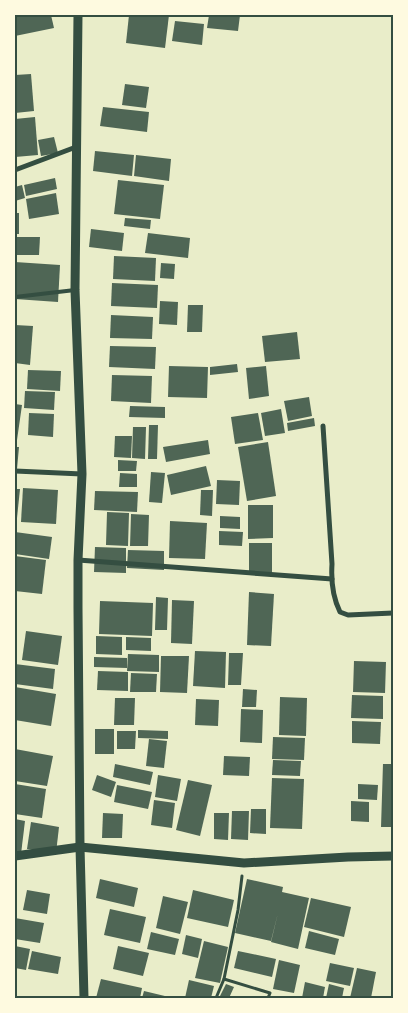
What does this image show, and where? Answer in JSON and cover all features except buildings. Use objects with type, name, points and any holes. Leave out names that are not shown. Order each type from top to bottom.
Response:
[{"type":"street","points":[[78,15],[75,290],[82,474],[78,560],[80,847],[84,998]]},
{"type":"street","points":[[15,170],[76,147]]},
{"type":"street","points":[[323,426],[332,579],[336,604],[340,612],[348,615],[393,613]]},
{"type":"street","points":[[15,471],[82,474]]},
{"type":"street","points":[[78,560],[332,579]]},
{"type":"street","points":[[15,856],[80,847],[244,863],[393,856]]},
{"type":"lane","points":[[15,297],[75,290]]},
{"type":"path","points":[[216,998],[224,979],[238,910],[244,863]]},
{"type":"path","points":[[224,979],[270,992],[268,998]]}]
